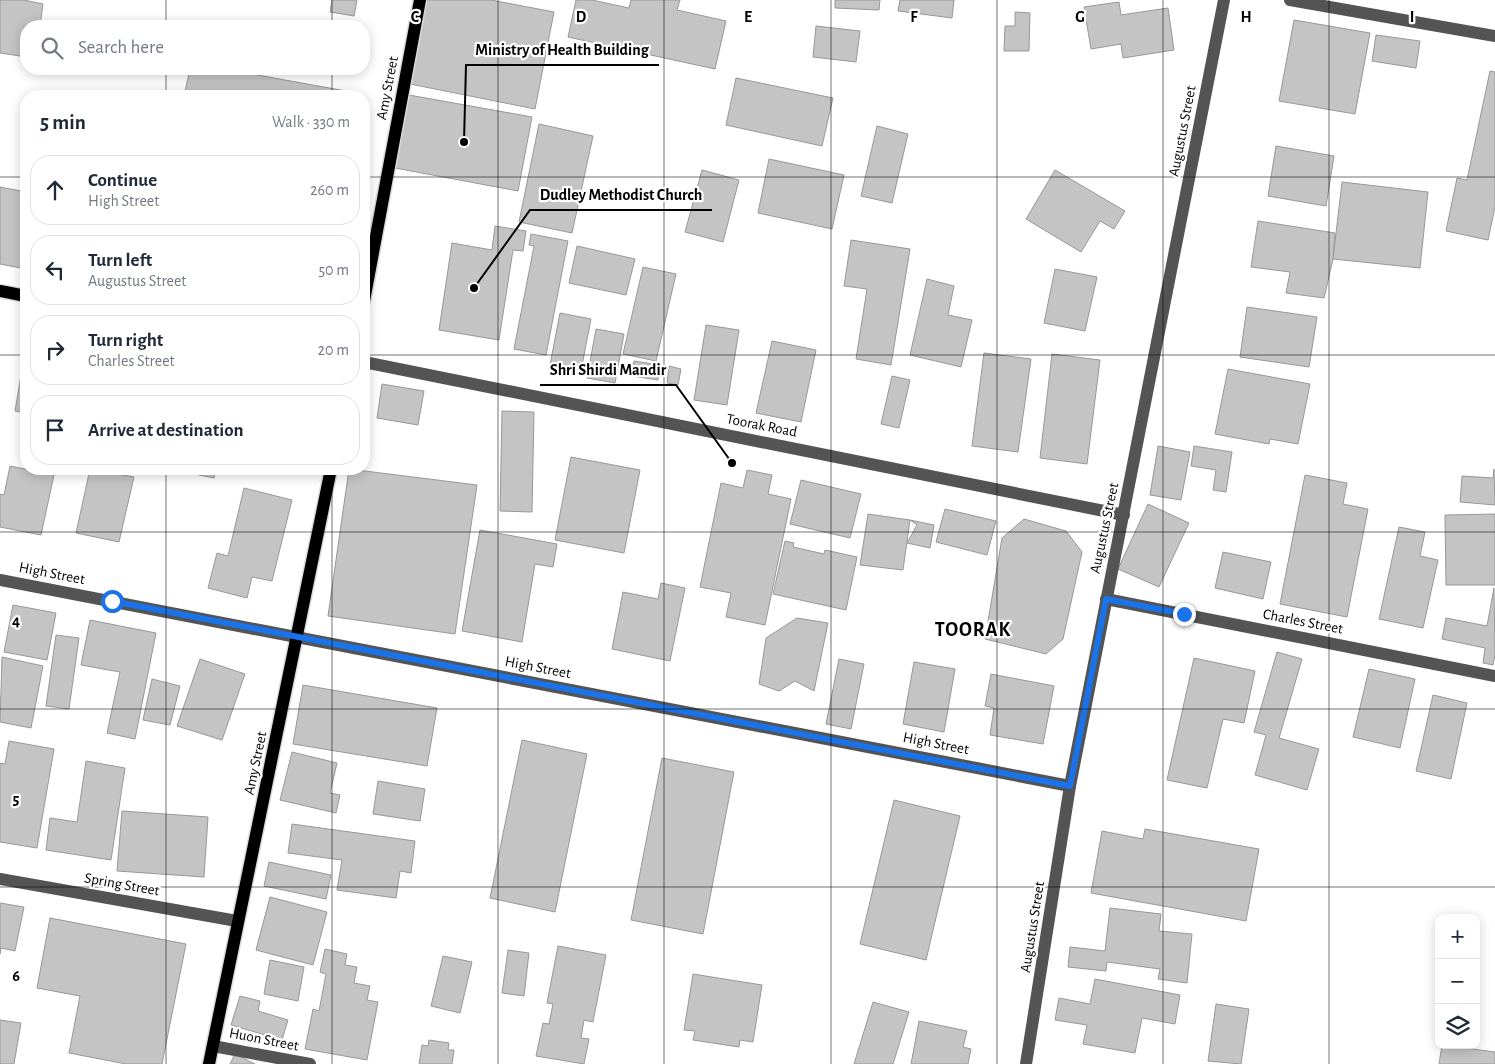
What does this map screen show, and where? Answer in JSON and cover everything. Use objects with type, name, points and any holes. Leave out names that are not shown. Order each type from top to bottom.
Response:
[{"type":"main road","name":"Amy Street","points":[[370,269],[420,0]]},
{"type":"main road","points":[[0,291],[20,295]]},
{"type":"main road","name":"Amy Street","points":[[209,1064],[330,475]]},
{"type":"street","name":"Augustus Street","points":[[1026,1064],[1070,786],[1224,0]]},
{"type":"street","points":[[1290,0],[1495,36]]},
{"type":"street","name":"Toorak Road","points":[[370,363],[1124,515]]},
{"type":"street","name":"High Street","points":[[0,580],[1070,786]]},
{"type":"street","name":"Charles Street","points":[[1106,599],[1495,676]]},
{"type":"street","name":"Spring Street","points":[[0,879],[237,921]]},
{"type":"street","name":"Huon Street","points":[[213,1046],[310,1064]]},
{"type":"building","points":[[0,0],[24,0],[43,4],[41,20],[20,20],[20,56],[0,53]]},
{"type":"building","points":[[332,0],[357,0],[354,16],[330,12]]},
{"type":"building","points":[[427,0],[491,0],[554,12],[535,109],[410,84]]},
{"type":"building","points":[[576,0],[592,0],[629,8],[631,0],[680,0],[677,10],[726,21],[715,69],[568,37]]},
{"type":"building","points":[[835,0],[880,0],[879,10],[835,8]]},
{"type":"building","points":[[900,0],[954,0],[952,18],[898,11]]},
{"type":"building","points":[[1119,2],[1121,15],[1168,8],[1174,50],[1123,58],[1121,44],[1091,49],[1084,7]]},
{"type":"building","points":[[1015,12],[1030,13],[1029,51],[1004,51],[1005,26],[1015,26]]},
{"type":"building","points":[[1294,20],[1370,33],[1355,114],[1279,101]]},
{"type":"building","points":[[816,26],[860,31],[856,62],[813,57]]},
{"type":"building","points":[[1376,35],[1420,41],[1416,68],[1372,61]]},
{"type":"building","points":[[1490,71],[1495,72],[1495,207],[1488,240],[1446,231],[1457,178],[1467,180]]},
{"type":"building","points":[[189,75],[257,75],[340,90],[185,90]]},
{"type":"building","points":[[736,78],[833,98],[822,146],[726,125]]},
{"type":"building","points":[[409,95],[532,117],[518,191],[395,168]]},
{"type":"building","points":[[539,124],[593,136],[572,233],[519,222]]},
{"type":"building","points":[[877,126],[908,134],[892,203],[861,196]]},
{"type":"building","points":[[1276,146],[1334,156],[1326,206],[1268,196]]},
{"type":"building","points":[[769,159],[844,175],[832,229],[758,213]]},
{"type":"building","points":[[702,170],[739,180],[723,242],[685,232]]},
{"type":"building","points":[[1055,170],[1125,211],[1114,229],[1100,221],[1081,252],[1026,219]]},
{"type":"building","points":[[1342,182],[1428,192],[1420,268],[1333,259]]},
{"type":"building","points":[[0,187],[20,191],[20,268],[0,264]]},
{"type":"building","points":[[1258,221],[1335,233],[1333,259],[1324,298],[1286,293],[1290,272],[1251,267]]},
{"type":"building","points":[[495,226],[526,231],[523,251],[513,250],[499,340],[439,330],[452,243],[492,250]]},
{"type":"building","points":[[531,234],[568,241],[546,355],[514,349],[534,246],[529,245]]},
{"type":"building","points":[[851,240],[910,249],[891,365],[856,359],[867,289],[844,286]]},
{"type":"building","points":[[577,246],[635,259],[626,295],[569,283]]},
{"type":"building","points":[[643,267],[676,274],[656,361],[623,354]]},
{"type":"building","points":[[1055,269],[1097,277],[1085,331],[1044,323]]},
{"type":"building","points":[[927,279],[954,286],[948,315],[972,320],[961,367],[910,355]]},
{"type":"building","points":[[1247,307],[1317,317],[1309,367],[1240,357]]},
{"type":"building","points":[[560,313],[591,319],[580,376],[549,370]]},
{"type":"building","points":[[706,325],[739,330],[727,405],[694,400]]},
{"type":"building","points":[[596,329],[624,334],[615,383],[587,378]]},
{"type":"building","points":[[772,341],[816,350],[801,422],[756,413]]},
{"type":"building","points":[[984,353],[1031,359],[1018,452],[972,446]]},
{"type":"building","points":[[1052,354],[1100,360],[1087,464],[1040,458]]},
{"type":"building","points":[[634,361],[660,365],[658,380],[632,376]]},
{"type":"building","points":[[669,366],[681,369],[678,385],[667,383]]},
{"type":"building","points":[[1228,369],[1310,384],[1298,444],[1270,439],[1269,444],[1215,434]]},
{"type":"building","points":[[892,376],[910,380],[899,428],[881,424]]},
{"type":"building","points":[[20,381],[20,412],[15,411]]},
{"type":"building","points":[[382,384],[424,391],[418,425],[377,418]]},
{"type":"building","points":[[502,411],[534,412],[532,512],[500,511]]},
{"type":"building","points":[[1158,446],[1190,452],[1181,500],[1150,495]]},
{"type":"building","points":[[1194,446],[1232,452],[1226,492],[1213,490],[1216,470],[1191,466]]},
{"type":"building","points":[[571,457],[640,470],[624,553],[555,540]]},
{"type":"building","points":[[10,466],[20,468],[20,475],[54,475],[41,535],[0,527],[0,494],[4,495]]},
{"type":"building","points":[[1494,469],[1495,505],[1460,502],[1462,476],[1493,478]]},
{"type":"building","points":[[747,470],[772,475],[768,494],[791,499],[765,625],[726,617],[731,593],[700,587],[721,483],[743,488]]},
{"type":"building","points":[[370,472],[477,485],[455,634],[328,616],[348,475],[370,475]]},
{"type":"building","points":[[89,475],[123,475],[134,477],[119,542],[76,533]]},
{"type":"building","points":[[199,475],[215,475],[214,478]]},
{"type":"building","points":[[1305,475],[1347,483],[1343,504],[1368,509],[1347,617],[1280,604]]},
{"type":"building","points":[[801,480],[861,494],[850,538],[790,524]]},
{"type":"building","points":[[244,488],[292,500],[272,581],[252,577],[247,598],[208,588],[217,553],[228,556]]},
{"type":"building","points":[[1148,504],[1189,523],[1159,587],[1118,569]]},
{"type":"building","points":[[945,509],[996,521],[987,555],[936,542]]},
{"type":"building","points":[[868,514],[910,520],[903,570],[860,565]]},
{"type":"building","points":[[1495,514],[1495,585],[1446,585],[1445,515]]},
{"type":"building","points":[[1024,519],[1066,531],[1082,552],[1063,639],[1046,654],[985,639],[1002,538]]},
{"type":"building","points":[[910,520],[934,525],[930,548],[907,543],[917,525]]},
{"type":"building","points":[[1399,527],[1425,532],[1420,556],[1438,560],[1423,628],[1379,619]]},
{"type":"building","points":[[480,530],[557,544],[553,567],[535,564],[522,642],[462,631]]},
{"type":"building","points":[[785,541],[794,543],[793,547],[824,554],[825,550],[857,557],[846,610],[773,594]]},
{"type":"building","points":[[1223,552],[1271,562],[1263,599],[1215,588]]},
{"type":"building","points":[[661,583],[685,588],[670,661],[612,649],[623,592],[658,599]]},
{"type":"building","points":[[1494,588],[1495,655],[1493,665],[1483,663],[1485,648],[1442,639],[1446,618],[1487,626]]},
{"type":"building","points":[[13,605],[56,613],[47,660],[4,652]]},
{"type":"building","points":[[797,618],[828,623],[814,691],[795,681],[779,691],[759,684],[766,638]]},
{"type":"building","points":[[90,620],[156,633],[135,739],[107,733],[120,672],[81,665]]},
{"type":"building","points":[[56,635],[79,638],[69,709],[46,706]]},
{"type":"building","points":[[1277,652],[1302,659],[1279,738],[1319,749],[1307,790],[1255,775],[1266,735],[1254,732]]},
{"type":"building","points":[[2,657],[43,666],[31,728],[0,722]]},
{"type":"building","points":[[1194,658],[1255,671],[1244,723],[1223,719],[1207,788],[1167,780]]},
{"type":"building","points":[[200,659],[245,674],[222,740],[177,726]]},
{"type":"building","points":[[839,659],[864,664],[851,729],[826,724]]},
{"type":"building","points":[[914,662],[955,669],[944,732],[903,724]]},
{"type":"building","points":[[1369,669],[1415,679],[1400,748],[1353,737]]},
{"type":"building","points":[[991,674],[1054,686],[1043,744],[990,735],[994,708],[985,706]]},
{"type":"building","points":[[152,679],[180,686],[170,725],[143,720]]},
{"type":"building","points":[[303,685],[437,708],[427,766],[293,744]]},
{"type":"building","points":[[1433,695],[1467,703],[1451,779],[1416,771]]},
{"type":"building","points":[[522,740],[587,754],[555,912],[490,898]]},
{"type":"building","points":[[9,741],[54,749],[37,848],[0,842],[0,763],[5,764]]},
{"type":"building","points":[[292,752],[337,763],[330,793],[340,795],[336,813],[280,800]]},
{"type":"building","points":[[662,758],[734,772],[703,934],[631,920]]},
{"type":"building","points":[[86,761],[125,768],[111,860],[46,850],[50,818],[77,822]]},
{"type":"building","points":[[378,781],[425,789],[420,821],[373,814]]},
{"type":"building","points":[[894,800],[960,816],[926,960],[860,944]]},
{"type":"building","points":[[122,811],[208,817],[204,877],[117,871]]},
{"type":"building","points":[[292,824],[415,841],[411,873],[400,871],[396,898],[337,890],[342,860],[288,853]]},
{"type":"building","points":[[1145,829],[1259,849],[1246,921],[1091,893],[1102,831],[1143,839]]},
{"type":"building","points":[[269,862],[331,875],[326,899],[264,886]]},
{"type":"building","points":[[270,897],[327,912],[313,965],[256,950]]},
{"type":"building","points":[[0,903],[24,907],[15,951],[1,948],[0,954]]},
{"type":"building","points":[[1110,908],[1161,914],[1159,931],[1192,934],[1187,983],[1158,979],[1160,969],[1107,962],[1106,971],[1068,967],[1070,947],[1105,951]]},
{"type":"building","points":[[50,918],[186,944],[162,1064],[126,1064],[69,1053],[80,996],[37,988]]},
{"type":"building","points":[[558,946],[606,955],[593,1022],[584,1020],[581,1038],[589,1039],[584,1064],[536,1056],[543,1023],[549,1024],[553,1004],[547,1003]]},
{"type":"building","points":[[325,949],[347,954],[345,965],[357,967],[354,983],[370,986],[367,1000],[378,1002],[367,1060],[305,1049],[313,1009],[319,1011],[326,974],[320,972]]},
{"type":"building","points":[[508,950],[529,953],[524,996],[502,993]]},
{"type":"building","points":[[443,956],[472,962],[460,1013],[431,1006]]},
{"type":"building","points":[[270,960],[304,967],[298,1001],[264,994]]},
{"type":"building","points":[[693,974],[762,985],[753,1042],[740,1040],[739,1047],[693,1040],[695,1031],[684,1030]]},
{"type":"building","points":[[1095,979],[1180,995],[1175,1024],[1142,1018],[1135,1053],[1083,1044],[1087,1025],[1055,1020],[1059,998],[1090,1004]]},
{"type":"building","points":[[240,996],[260,1001],[258,1011],[288,1020],[282,1040],[231,1025]]},
{"type":"building","points":[[873,1002],[909,1012],[893,1064],[854,1064]]},
{"type":"building","points":[[1216,1004],[1249,1009],[1241,1064],[1208,1061]]},
{"type":"building","points":[[0,1020],[21,1023],[14,1064],[0,1064]]},
{"type":"building","points":[[919,1021],[967,1031],[963,1047],[971,1049],[968,1064],[911,1064]]},
{"type":"building","points":[[429,1040],[449,1043],[448,1050],[454,1050],[452,1064],[419,1064],[422,1045],[428,1046]]},
{"type":"building","points":[[1441,1049],[1472,1049],[1495,1052],[1495,1064],[1439,1064]]},
{"type":"building","points":[[235,1054],[255,1064],[230,1064]]},
{"type":"place","name":"Ministry of Health Building","points":[[464,142]]},
{"type":"place","name":"Dudley Methodist Church","points":[[474,288]]},
{"type":"place","name":"Shri Shirdi Mandir","points":[[732,463]]},
{"type":"district","name":"TOORAK","points":[[973,629]]},
{"type":"route","points":[[112,601],[1070,786],[1106,599],[1184,614]]}]
